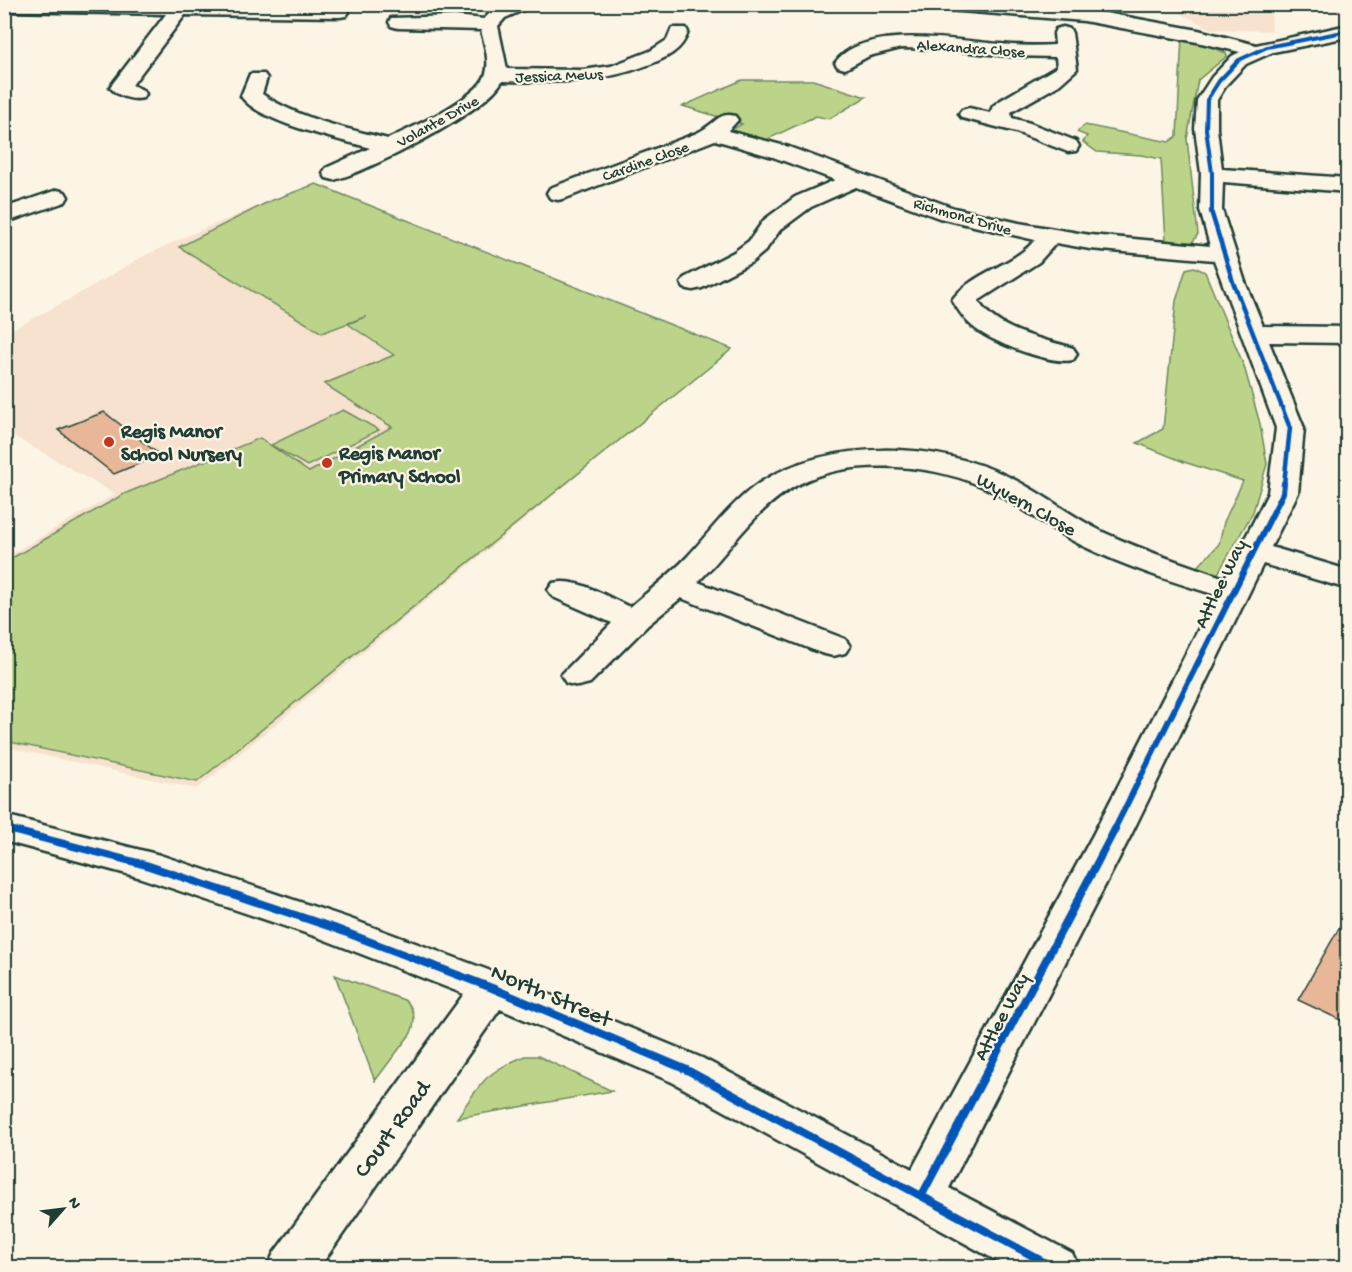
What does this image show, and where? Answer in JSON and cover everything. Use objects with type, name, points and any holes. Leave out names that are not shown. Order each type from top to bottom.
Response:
[{"type":"street","points":[[398,22],[455,22],[489,25],[499,14],[522,4]]},
{"type":"street","points":[[936,4],[1062,13],[1137,23],[1257,51]]},
{"type":"street","points":[[4,6],[340,12]]},
{"type":"street","points":[[136,94],[120,87],[180,9]]},
{"type":"street","points":[[1004,122],[1000,110],[1032,90],[1055,81],[1067,69],[1061,25],[1062,13]]},
{"type":"street","name":"Volante Drive","points":[[334,173],[472,103],[490,88],[496,75],[489,25]]},
{"type":"street","name":"Attlee Way","points":[[922,1196],[1108,844],[1252,551],[1283,493],[1290,428],[1223,254],[1211,210],[1212,175],[1206,129],[1207,100],[1229,69],[1239,60],[1257,51],[1266,47],[1347,31]]},
{"type":"street","name":"Jessica Mews","points":[[496,75],[583,76],[615,71],[657,54],[675,43],[679,32]]},
{"type":"street","name":"Alexandra Close","points":[[845,63],[857,54],[885,44],[928,41],[1003,50],[1066,51]]},
{"type":"street","points":[[1055,81],[1079,86]]},
{"type":"street","name":"Volante Drive","points":[[254,91],[259,103],[301,120],[388,146]]},
{"type":"street","points":[[969,114],[1004,122],[1068,146]]},
{"type":"street","name":"Richmond Drive","points":[[720,126],[853,180],[947,213],[1049,237],[1156,250],[1223,254]]},
{"type":"street","name":"Cardine Close","points":[[558,193],[720,126]]},
{"type":"street","points":[[1212,175],[1347,185]]},
{"type":"street","points":[[693,282],[743,257],[757,246],[772,225],[803,202],[853,180]]},
{"type":"street","points":[[4,216],[57,197]]},
{"type":"street","points":[[1049,237],[1039,252],[1016,269],[980,286],[965,300],[972,314],[993,330],[1064,354]]},
{"type":"street","points":[[1253,334],[1347,335]]},
{"type":"street","name":"Wyvern Close","points":[[578,675],[633,620],[677,585],[767,492],[802,472],[834,463],[880,458],[917,460],[954,467],[990,478],[1033,502],[1072,528],[1106,545],[1234,591]]},
{"type":"street","points":[[1252,551],[1347,579]]},
{"type":"street","points":[[677,585],[833,646]]},
{"type":"street","points":[[564,590],[633,620]]},
{"type":"street","name":"North Street","points":[[4,828],[158,868],[334,928],[492,988],[687,1070],[1055,1268]]},
{"type":"street","name":"Court Road","points":[[291,1268],[492,988]]},
{"type":"shaded area","points":[[1347,4],[1347,13],[1271,8],[1272,31],[1211,29],[1164,5],[1132,5]]},
{"type":"shaded area","name":"Regis Manor Primary School","points":[[314,183],[732,349],[197,789],[5,747],[4,558],[115,494],[5,431],[5,333],[72,298],[140,258],[191,234]]},
{"type":"green space","points":[[1182,36],[1226,53],[1227,56],[1198,80],[1187,139],[1198,234],[1192,243],[1166,241],[1161,159],[1141,155],[1097,152],[1083,142],[1087,136],[1077,132],[1085,125],[1169,142],[1177,136]]},
{"type":"green space","points":[[742,80],[813,80],[866,97],[829,119],[816,116],[764,141],[731,130],[742,124],[683,106]]},
{"type":"green space","name":"Regis Manor Primary School","points":[[316,184],[732,349],[197,782],[5,741],[5,562],[124,494],[260,438],[309,472],[392,427],[324,384],[394,355],[348,324],[367,316],[322,333],[179,247],[270,201]]},
{"type":"green space","points":[[1194,267],[1205,272],[1244,366],[1260,424],[1267,464],[1253,512],[1217,575],[1197,568],[1219,544],[1224,522],[1243,481],[1184,462],[1137,443],[1163,429],[1176,301],[1186,269]]},
{"type":"green space","points":[[343,410],[379,430],[307,466],[271,445]]},
{"type":"green space","points":[[335,975],[404,1000],[412,1011],[414,1024],[411,1033],[375,1081]]},
{"type":"green space","points":[[525,1056],[538,1056],[612,1091],[457,1118],[485,1080],[500,1068]]},
{"type":"building","name":"Regis Manor School Nursery","points":[[104,412],[160,455],[114,474],[58,430]]},
{"type":"building","points":[[1347,914],[1347,1023],[1298,1000]]},
{"type":"railway","points":[[1311,4],[1348,6]]},
{"type":"cycle path","points":[[922,1195],[1113,833],[1283,493],[1290,428],[1233,282],[1211,210],[1212,173],[1206,129],[1207,100],[1219,81],[1239,60],[1267,47],[1348,31]]},
{"type":"cycle path","points":[[4,828],[146,865],[334,928],[492,988],[687,1070],[1055,1268]]},
{"type":"place","name":"Regis Manor School Nursery","points":[[109,442]]},
{"type":"place","name":"Regis Manor Primary School","points":[[327,463]]}]
